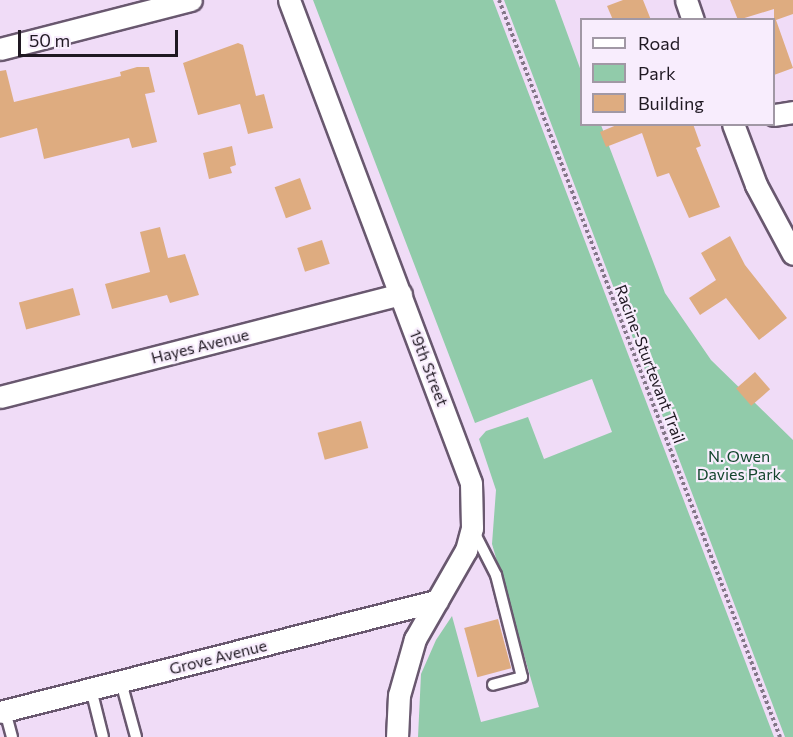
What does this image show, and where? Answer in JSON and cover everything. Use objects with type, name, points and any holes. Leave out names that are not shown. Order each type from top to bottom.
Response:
[{"type":"street","points":[[0,49],[191,0]]},
{"type":"street","name":"19th Street","points":[[289,0],[465,462],[473,505],[472,528],[458,570],[415,639],[403,676],[397,737]]},
{"type":"street","points":[[686,0],[692,18]]},
{"type":"street","points":[[775,115],[793,112]]},
{"type":"street","points":[[739,126],[771,217],[793,254]]},
{"type":"street","name":"Hayes Avenue","points":[[0,397],[401,294]]},
{"type":"street","name":"Grove Avenue","points":[[2,712],[437,601]]},
{"type":"lane","points":[[472,528],[496,575],[522,677],[493,685]]},
{"type":"lane","points":[[120,682],[136,737]]},
{"type":"lane","points":[[91,689],[103,737]]},
{"type":"lane","points":[[2,712],[12,737]]},
{"type":"path","name":"Racine-Sturtevant Trail","points":[[499,0],[780,737]]},
{"type":"green space","points":[[313,0],[493,0],[774,737],[418,737],[421,674],[436,640],[452,616],[481,722],[539,707],[492,544],[496,490],[479,439],[486,431],[528,417],[544,459],[612,432],[592,379],[475,423]]},
{"type":"green space","name":"N. Owen Davies Park","points":[[504,0],[555,0],[580,68],[580,126],[601,126],[665,293],[711,360],[793,440],[793,737],[785,737]]},
{"type":"building","points":[[623,0],[643,0],[650,18],[612,18],[607,6]]},
{"type":"building","points":[[730,0],[793,0],[793,14],[776,20],[793,68],[775,75],[774,9],[737,18]]},
{"type":"building","points":[[238,43],[243,45],[256,96],[264,94],[273,128],[248,134],[240,104],[198,115],[183,63]]},
{"type":"building","points":[[137,67],[149,67],[155,92],[145,94],[157,142],[132,148],[129,138],[44,159],[37,128],[0,138],[0,71],[6,70],[14,102],[121,76],[120,72]]},
{"type":"building","points":[[614,126],[694,126],[701,146],[696,148],[720,207],[689,218],[669,173],[657,177],[642,133],[606,147],[600,132]]},
{"type":"building","points":[[232,146],[236,165],[230,167],[232,173],[209,179],[203,153]]},
{"type":"building","points":[[300,178],[311,209],[286,218],[275,187]]},
{"type":"building","points":[[160,227],[168,258],[185,254],[199,295],[170,303],[167,295],[112,309],[105,284],[150,272],[140,232]]},
{"type":"building","points":[[730,236],[745,265],[787,318],[759,340],[726,298],[700,315],[689,298],[716,280],[701,253]]},
{"type":"building","points":[[322,240],[330,264],[305,272],[297,248]]},
{"type":"building","points":[[73,288],[80,315],[26,330],[19,302]]},
{"type":"building","points":[[755,372],[770,389],[751,406],[736,388]]},
{"type":"building","points":[[361,421],[368,448],[325,460],[318,433]]},
{"type":"building","points":[[498,619],[511,668],[477,677],[464,628]]}]
